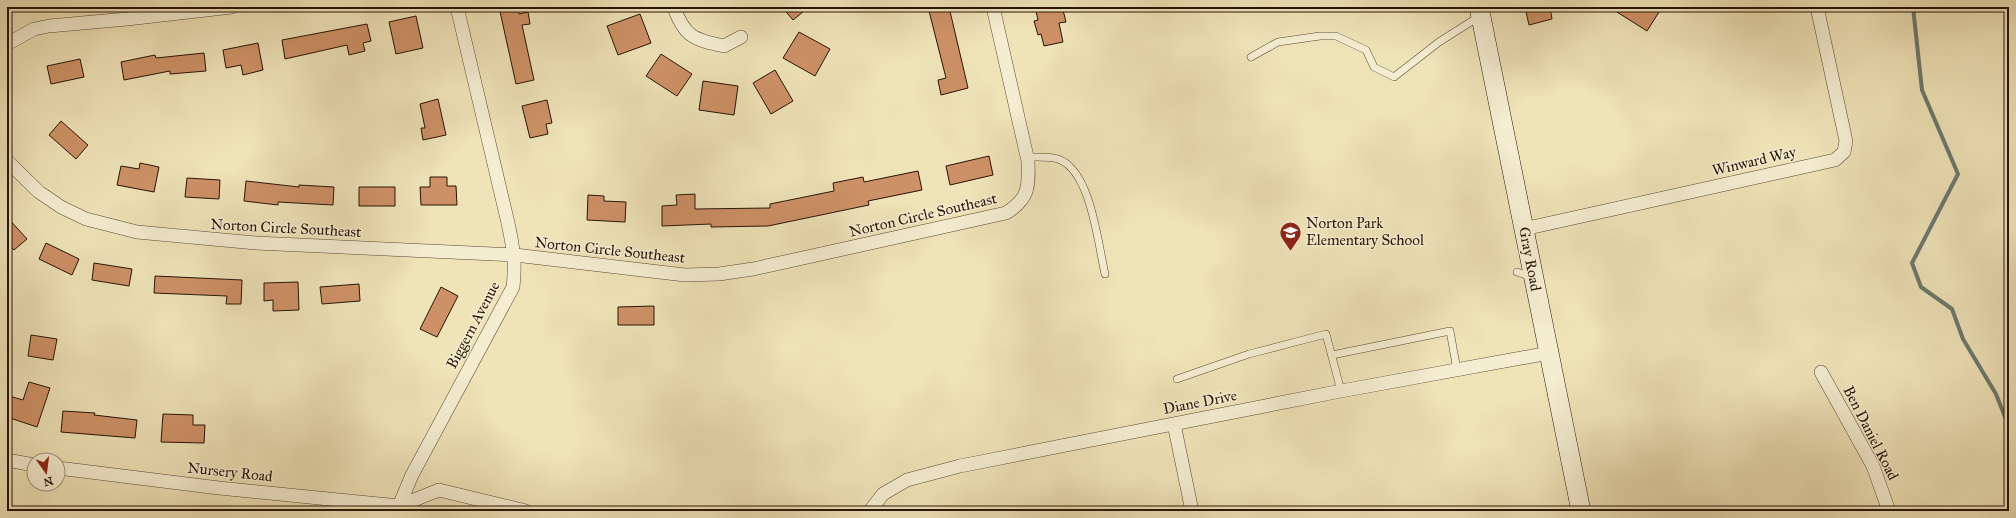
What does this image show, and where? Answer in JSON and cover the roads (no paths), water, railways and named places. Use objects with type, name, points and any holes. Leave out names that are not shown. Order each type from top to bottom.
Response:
[{"type":"street","points":[[7,44],[34,29],[49,26],[232,7]]},
{"type":"street","name":"Biggern Avenue","points":[[401,509],[415,468],[513,287],[515,271],[515,255],[457,7]]},
{"type":"street","points":[[674,7],[680,23],[698,41],[724,46],[741,37]]},
{"type":"street","name":"Norton Circle Southeast","points":[[7,161],[39,192],[61,207],[86,219],[137,232],[256,243],[515,255],[685,275],[719,274],[753,269],[1006,213],[1017,206],[1025,197],[1029,177],[1027,157],[993,7]]},
{"type":"street","name":"Winward Way","points":[[1524,229],[1835,160],[1844,152],[1846,141],[1817,7]]},
{"type":"street","name":"Gray Road","points":[[1480,12],[1524,229],[1526,275],[1549,353],[1581,511]]},
{"type":"street","name":"Diane Drive","points":[[870,511],[884,494],[914,478],[960,466],[1341,391],[1549,353]]},
{"type":"street","name":"Ben Daniel Road","points":[[1821,372],[1873,466],[1890,511]]},
{"type":"street","points":[[1174,424],[1192,511]]},
{"type":"street","points":[[7,460],[26,464]]},
{"type":"street","name":"Nursery Road","points":[[66,469],[401,509]]},
{"type":"street","points":[[401,509],[439,490],[526,511]]},
{"type":"lane","points":[[1251,57],[1278,42],[1320,36],[1336,36],[1366,50],[1374,67],[1394,77],[1480,12]]},
{"type":"lane","points":[[1027,157],[1059,159],[1071,167],[1077,176],[1090,205],[1105,274]]},
{"type":"lane","points":[[1332,355],[1450,331],[1457,370]]},
{"type":"lane","points":[[1177,379],[1249,354],[1326,334],[1341,391]]},
{"type":"waterway","points":[[1913,7],[1922,90],[1958,174],[1912,263],[1921,287],[1952,309],[1963,339],[1996,394],[2009,427]]},
{"type":"place","name":"Norton Park Elementary School","points":[[1290,252]]}]
